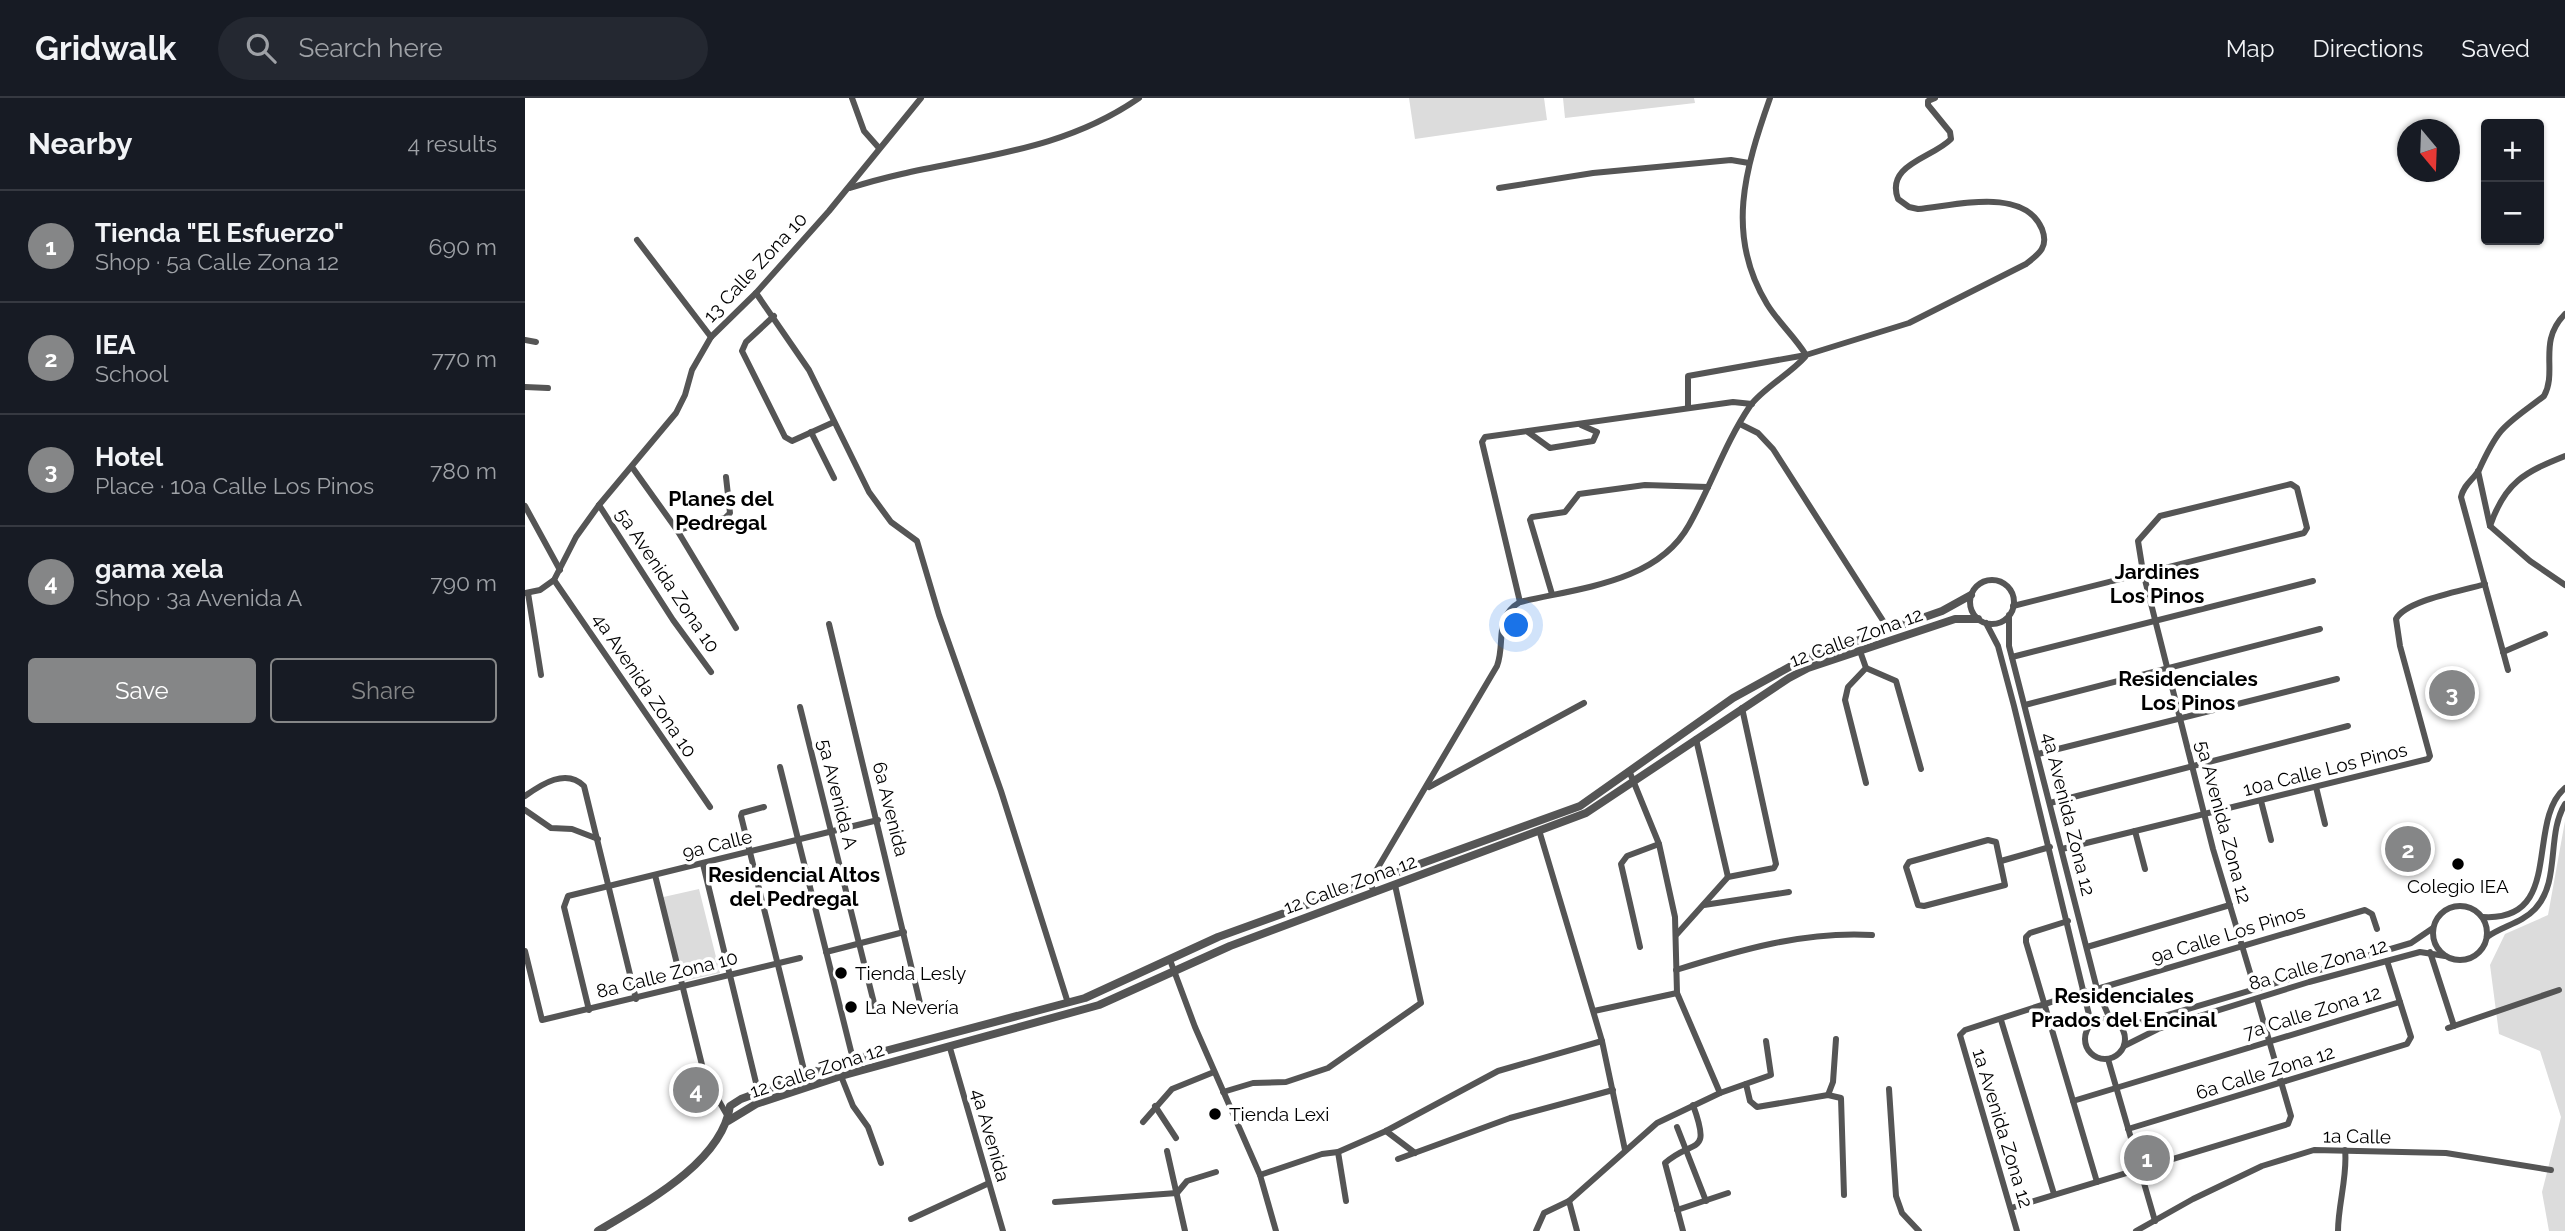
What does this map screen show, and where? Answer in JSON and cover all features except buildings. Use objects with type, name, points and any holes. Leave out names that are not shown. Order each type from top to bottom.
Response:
[{"type":"street","points":[[852,98],[864,131],[879,148]]},
{"type":"street","name":"13 Calle Zona 10","points":[[554,580],[576,537],[599,505],[681,405],[692,370],[711,337],[756,293],[848,188],[921,98]]},
{"type":"street","points":[[848,188],[890,175],[1028,149],[1102,121],[1139,98]]},
{"type":"street","points":[[1770,98],[1743,188],[1742,216],[1750,267],[1766,302],[1806,355]]},
{"type":"street","points":[[1688,408],[1688,376],[1806,355],[1909,323],[2026,264],[2044,246],[2045,237],[2035,216],[2017,205],[1991,203],[1918,209],[1909,207],[1898,198],[1896,180],[1902,171],[1951,139],[1950,132],[1928,105],[1928,101],[1935,98]]},
{"type":"street","points":[[1499,188],[1593,173],[1731,160],[1749,163]]},
{"type":"street","points":[[637,240],[711,337]]},
{"type":"street","points":[[756,293],[809,370],[881,512],[917,541],[939,615],[1001,790],[1068,1003]]},
{"type":"street","points":[[2508,670],[2461,503],[2462,489],[2478,471],[2501,428],[2547,391],[2550,339],[2553,328],[2565,314]]},
{"type":"street","points":[[774,316],[746,342],[742,352],[787,439],[792,441],[834,422]]},
{"type":"street","points":[[525,340],[536,342]]},
{"type":"street","points":[[1374,892],[1370,881],[1497,666],[1501,651],[1502,621],[1520,602],[1626,577],[1653,562],[1681,537],[1752,404],[1791,373],[1806,355]]},
{"type":"street","points":[[525,387],[548,388]]},
{"type":"street","points":[[1520,602],[1482,442],[1485,437],[1733,402],[1752,404]]},
{"type":"street","points":[[1740,424],[1758,433],[1773,449],[1889,630]]},
{"type":"street","points":[[1528,432],[1550,447],[1589,443],[1595,439],[1594,429],[1577,425]]},
{"type":"street","points":[[811,432],[834,478]]},
{"type":"street","points":[[2490,526],[2506,494],[2520,477],[2565,456]]},
{"type":"street","points":[[632,467],[677,530],[736,628]]},
{"type":"street","points":[[2478,471],[2490,526],[2531,561],[2565,585]]},
{"type":"street","points":[[677,530],[725,518],[730,513],[726,477]]},
{"type":"street","name":"5a Avenida Zona 12","points":[[2143,572],[2306,531],[2297,488],[2291,484],[2166,513],[2155,520],[2138,541],[2143,572],[2204,814],[2255,989]]},
{"type":"street","points":[[1552,594],[1529,520],[1532,517],[1565,512],[1579,495],[1645,485],[1708,486]]},
{"type":"street","name":"5a Avenida Zona 10","points":[[599,505],[673,620],[711,672]]},
{"type":"street","points":[[525,506],[560,570]]},
{"type":"street","points":[[2013,606],[2143,572]]},
{"type":"street","points":[[541,675],[527,593],[546,587],[554,580]]},
{"type":"street","name":"4a Avenida Zona 10","points":[[554,580],[710,807]]},
{"type":"street","points":[[1985,581],[1998,581],[2012,593],[2013,606],[2009,615],[1999,622],[1982,621],[1971,608],[1971,595],[1985,581]]},
{"type":"street","points":[[2012,657],[2313,581]]},
{"type":"street","name":"10a Calle Los Pinos","points":[[2061,849],[2425,761],[2430,757],[2400,646],[2396,620],[2402,611],[2413,605],[2485,584]]},
{"type":"street","name":"12 Calle Zona 12","points":[[728,1121],[730,1106],[758,1091],[853,1059],[1068,1003],[1218,937],[1580,806],[1733,698],[1802,660],[1949,608],[1971,595]]},
{"type":"street","name":"4a Avenida Zona 12","points":[[2009,615],[2007,630],[2012,657],[2097,989],[2110,1019]]},
{"type":"street","name":"12 Calle Zona 12","points":[[728,1121],[756,1104],[841,1076],[1099,1005],[1173,970],[1586,813],[1636,782],[1742,707],[1808,668],[1955,619],[1982,621]]},
{"type":"street","name":"4a Avenida Zona 12","points":[[1982,621],[1998,646],[2050,846],[2091,1023]]},
{"type":"street","name":"6a Avenida","points":[[829,624],[920,1003]]},
{"type":"street","points":[[2025,705],[2321,629]]},
{"type":"street","points":[[2503,652],[2545,634]]},
{"type":"street","points":[[1860,651],[1865,668]]},
{"type":"street","points":[[1865,668],[1890,677],[1898,685],[1921,769]]},
{"type":"street","points":[[1865,668],[1848,687],[1845,700],[1865,783]]},
{"type":"street","points":[[2038,754],[2337,678]]},
{"type":"street","points":[[1427,788],[1584,703]]},
{"type":"street","name":"5a Avenida A","points":[[800,707],[876,1011]]},
{"type":"street","points":[[1677,934],[1728,877],[1774,868],[1776,864],[1742,707]]},
{"type":"street","points":[[2050,803],[2348,726]]},
{"type":"street","points":[[1696,739],[1728,877]]},
{"type":"street","points":[[780,767],[853,1059]]},
{"type":"street","points":[[1630,773],[1636,782],[1659,844],[1677,934],[1677,993],[1720,1093]]},
{"type":"street","points":[[525,796],[551,780],[579,781],[586,789],[636,999]]},
{"type":"street","points":[[2316,787],[2325,824]]},
{"type":"street","points":[[2483,918],[2511,912],[2525,902],[2535,889],[2547,816],[2565,788]]},
{"type":"street","points":[[2261,801],[2271,841]]},
{"type":"street","points":[[2487,937],[2523,919],[2541,902],[2549,880],[2559,817],[2565,804]]},
{"type":"street","points":[[764,807],[741,814],[805,1074]]},
{"type":"street","points":[[525,810],[551,828],[572,830],[598,839]]},
{"type":"street","name":"9a Calle","points":[[589,1010],[564,900],[570,895],[878,820]]},
{"type":"street","points":[[1539,830],[1594,1011],[1625,1150]]},
{"type":"street","points":[[2136,831],[2145,869]]},
{"type":"street","points":[[1989,840],[1996,842],[2001,860],[2006,881],[2001,888],[1924,906],[1914,900],[1906,867],[1914,858],[1989,840]]},
{"type":"street","points":[[1640,947],[1621,864],[1627,856],[1659,844]]},
{"type":"street","points":[[2001,860],[2050,846]]},
{"type":"street","points":[[703,864],[758,1091]]},
{"type":"street","points":[[598,1231],[660,1194],[714,1144],[728,1121],[705,1077],[655,875]]},
{"type":"street","points":[[1223,1092],[1253,1083],[1286,1082],[1328,1068],[1421,1003],[1395,885]]},
{"type":"street","points":[[1705,905],[1789,892]]},
{"type":"street","points":[[2087,947],[2229,905]]},
{"type":"street","points":[[2454,906],[2470,908],[2483,918],[2487,937],[2483,949],[2469,959],[2452,960],[2434,944],[2433,928],[2440,914],[2454,906]]},
{"type":"street","name":"9a Calle Los Pinos","points":[[2097,989],[2368,910],[2377,929]]},
{"type":"street","points":[[2068,921],[2026,937],[2097,1182]]},
{"type":"street","name":"8a Calle Zona 12","points":[[2118,1023],[2144,1022],[2411,943],[2433,928]]},
{"type":"street","points":[[826,952],[904,932]]},
{"type":"street","points":[[1676,970],[1760,944],[1872,934]]},
{"type":"street","name":"8a Calle Zona 10","points":[[525,951],[542,1020],[800,958]]},
{"type":"street","points":[[2430,952],[2451,1027],[2559,990]]},
{"type":"street","name":"8a Calle Zona 12","points":[[2124,1046],[2150,1032],[2387,961],[2430,952],[2445,956]]},
{"type":"street","points":[[1170,960],[1214,1072],[1260,1175],[1276,1231]]},
{"type":"street","points":[[2387,961],[2400,1002]]},
{"type":"street","points":[[2054,1194],[2001,1020],[2085,991]]},
{"type":"street","points":[[1594,1011],[1677,993]]},
{"type":"street","points":[[2011,1208],[2282,1127],[2290,1122],[2282,1083],[2257,999]]},
{"type":"street","name":"7a Calle Zona 12","points":[[2073,1101],[2400,1002]]},
{"type":"street","name":"6a Calle Zona 12","points":[[2128,1129],[2410,1042],[2400,1002]]},
{"type":"street","points":[[1010,1019],[1013,1030]]},
{"type":"street","points":[[2110,1019],[2118,1023],[2125,1034],[2124,1046],[2117,1055],[2108,1059],[2095,1057],[2086,1048],[2084,1035],[2091,1023],[2110,1019]]},
{"type":"street","name":"1a Avenida Zona 12","points":[[2001,1020],[1961,1033],[2017,1231]]},
{"type":"street","points":[[1828,1095],[1833,1082],[1836,1039]]},
{"type":"street","points":[[1260,1175],[1322,1154],[1338,1152],[1386,1131],[1498,1071],[1602,1041]]},
{"type":"street","points":[[1536,1231],[1544,1213],[1569,1200],[1657,1123],[1720,1093],[1772,1074],[1766,1041]]},
{"type":"street","name":"4a Avenida","points":[[950,1048],[987,1184],[1003,1231]]},
{"type":"street","points":[[2108,1059],[2155,1221]]},
{"type":"street","points":[[1143,1122],[1172,1089],[1214,1072]]},
{"type":"street","points":[[841,1076],[853,1106],[868,1127],[881,1163]]},
{"type":"street","points":[[1746,1084],[1750,1101],[1756,1107],[1828,1095],[1841,1098],[1844,1195]]},
{"type":"street","points":[[1889,1089],[1896,1196],[1902,1213],[1919,1231]]},
{"type":"street","points":[[1398,1159],[1510,1118],[1613,1090]]},
{"type":"street","points":[[1683,1231],[1665,1163],[1686,1153],[1696,1145],[1702,1134],[1693,1105]]},
{"type":"street","points":[[1156,1106],[1176,1138]]},
{"type":"street","points":[[1677,1128],[1706,1202]]},
{"type":"street","points":[[1386,1131],[1415,1153]]},
{"type":"street","name":"1a Calle","points":[[2136,1231],[2210,1191],[2278,1160],[2314,1150],[2446,1153],[2551,1170]]},
{"type":"street","points":[[2338,1231],[2339,1195],[2346,1165],[2345,1150]]},
{"type":"street","points":[[1167,1151],[1185,1231]]},
{"type":"street","points":[[1338,1152],[1346,1201]]},
{"type":"street","points":[[1055,1202],[1177,1193],[1187,1181],[1216,1172]]},
{"type":"street","points":[[911,1219],[987,1184]]},
{"type":"street","points":[[1677,1210],[1728,1193]]},
{"type":"street","points":[[1569,1200],[1577,1231]]},
{"type":"shaded area","points":[[1409,98],[1544,98],[1547,120],[1415,139]]},
{"type":"shaded area","points":[[1563,98],[1694,98],[1695,103],[1565,118]]},
{"type":"shaded area","points":[[2565,821],[2565,1231],[2549,1231],[2542,1192],[2561,1117],[2540,1051],[2499,1034],[2490,965],[2505,934],[2548,915]]},
{"type":"shaded area","points":[[699,889],[720,973],[680,982],[659,898]]},
{"type":"place","name":"Hotel","points":[[2452,693]]},
{"type":"place","name":"IEA","points":[[2408,849]]},
{"type":"place","name":"Colegio IEA","points":[[2458,864]]},
{"type":"place","name":"Tienda Lesly","points":[[841,973]]},
{"type":"place","name":"La Nevería","points":[[851,1007]]},
{"type":"place","name":"gama xela","points":[[696,1090]]},
{"type":"place","name":"Tienda Lexi","points":[[1215,1114]]},
{"type":"place","name":"Tienda \"El Esfuerzo\"","points":[[2147,1158]]},
{"type":"district","name":"Planes del Pedregal","points":[[721,511]]},
{"type":"district","name":"Jardines Los Pinos","points":[[2157,584]]},
{"type":"district","name":"Residenciales Los Pinos","points":[[2188,691]]},
{"type":"district","name":"Residencial Altos del Pedregal","points":[[794,887]]},
{"type":"district","name":"Residenciales Prados del Encinal","points":[[2124,1008]]}]
